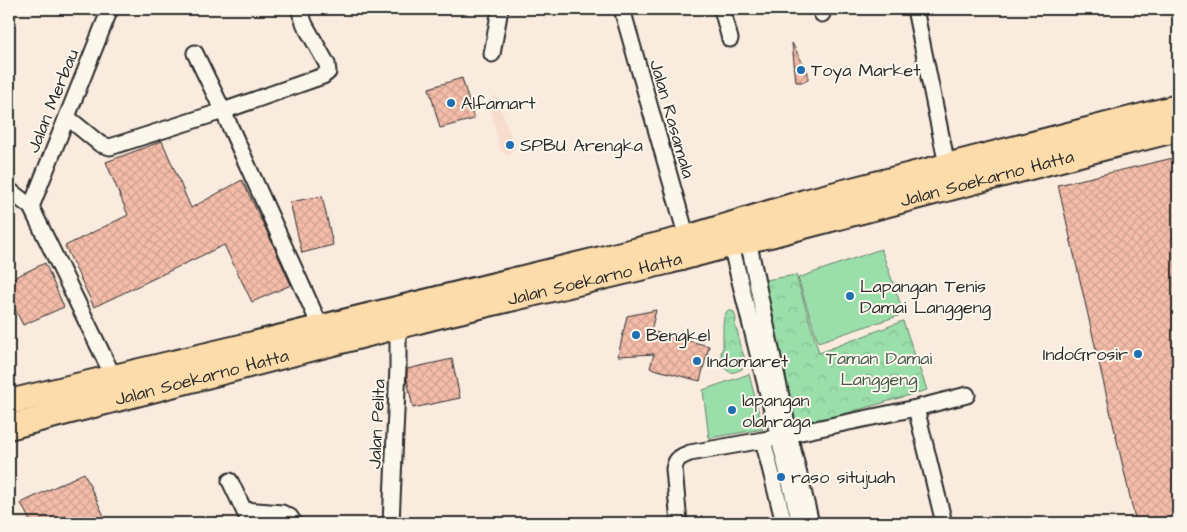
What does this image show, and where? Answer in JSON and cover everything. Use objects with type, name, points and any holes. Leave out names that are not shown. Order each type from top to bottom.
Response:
[{"type":"main road","name":"Jalan Soekarno Hatta","points":[[13,401],[687,238],[805,202],[1178,107]]},
{"type":"main road","name":"Jalan Soekarno Hatta","points":[[16,425],[398,327],[670,261],[1178,129]]},
{"type":"main road","points":[[13,401],[16,425]]},
{"type":"street","name":"Jalan Merbau","points":[[31,207],[110,9]]},
{"type":"street","points":[[66,117],[100,144],[110,147],[223,111],[323,76],[328,72],[327,64],[305,25],[299,9]]},
{"type":"street","points":[[492,54],[500,9]]},
{"type":"street","name":"Jalan Rasamala","points":[[622,9],[687,238]]},
{"type":"street","points":[[722,9],[730,39]]},
{"type":"street","points":[[915,9],[948,165]]},
{"type":"street","points":[[195,53],[321,328]]},
{"type":"street","points":[[9,190],[31,207],[114,378]]},
{"type":"street","points":[[740,242],[784,435],[800,523]]},
{"type":"street","name":"Jalan Pelita","points":[[391,523],[398,327]]},
{"type":"street","points":[[679,523],[674,469],[676,461],[680,457],[690,453],[763,440],[916,408],[967,395]]},
{"type":"street","points":[[916,408],[944,523]]},
{"type":"street","points":[[784,435],[811,523]]},
{"type":"street","points":[[763,440],[784,523]]},
{"type":"street","points":[[230,481],[247,517],[282,513],[290,517],[294,523]]},
{"type":"shaded area","points":[[496,95],[515,148],[508,157],[500,150],[489,101]]},
{"type":"green space","name":"Lapangan Tenis Damai Langgeng","points":[[881,249],[904,314],[818,342],[798,278]]},
{"type":"green space","name":"Taman Damai Langgeng","points":[[796,275],[819,353],[903,321],[927,390],[796,428],[759,281]]},
{"type":"green space","points":[[727,311],[734,312],[736,319],[735,327],[745,359],[742,369],[733,372],[729,372],[722,366],[723,325]]},
{"type":"green space","name":"lapangan olahraga","points":[[749,374],[763,429],[709,438],[703,390]]},
{"type":"building","name":"Toya Market","points":[[792,43],[808,73],[808,79],[803,82],[796,82]]},
{"type":"building","name":"Alfamart","points":[[462,78],[474,119],[440,128],[429,88]]},
{"type":"building","points":[[162,141],[191,208],[242,180],[291,285],[252,302],[224,245],[94,307],[65,246],[128,215],[106,162]]},
{"type":"building","name":"IndoGrosir","points":[[1173,158],[1178,179],[1178,523],[1136,523],[1058,185]]},
{"type":"building","points":[[322,196],[333,245],[302,253],[290,202]]},
{"type":"building","points":[[45,263],[64,307],[23,325],[9,297],[9,280]]},
{"type":"building","points":[[656,310],[651,331],[709,346],[700,381],[650,368],[654,354],[618,356],[627,316]]},
{"type":"building","points":[[452,359],[460,398],[413,408],[407,379],[407,369]]},
{"type":"building","points":[[84,473],[104,516],[89,523],[31,523],[21,503]]},
{"type":"place","name":"Toya Market","points":[[801,70]]},
{"type":"place","name":"Alfamart","points":[[451,103]]},
{"type":"place","name":"SPBU Arengka","points":[[510,145]]},
{"type":"place","name":"Lapangan Tenis Damai Langgeng","points":[[850,296]]},
{"type":"place","name":"Bengkel","points":[[636,335]]},
{"type":"place","name":"IndoGrosir","points":[[1138,354]]},
{"type":"place","name":"Indomaret","points":[[697,361]]},
{"type":"place","name":"lapangan olahraga","points":[[732,410]]},
{"type":"place","name":"raso situjuah","points":[[781,477]]}]
